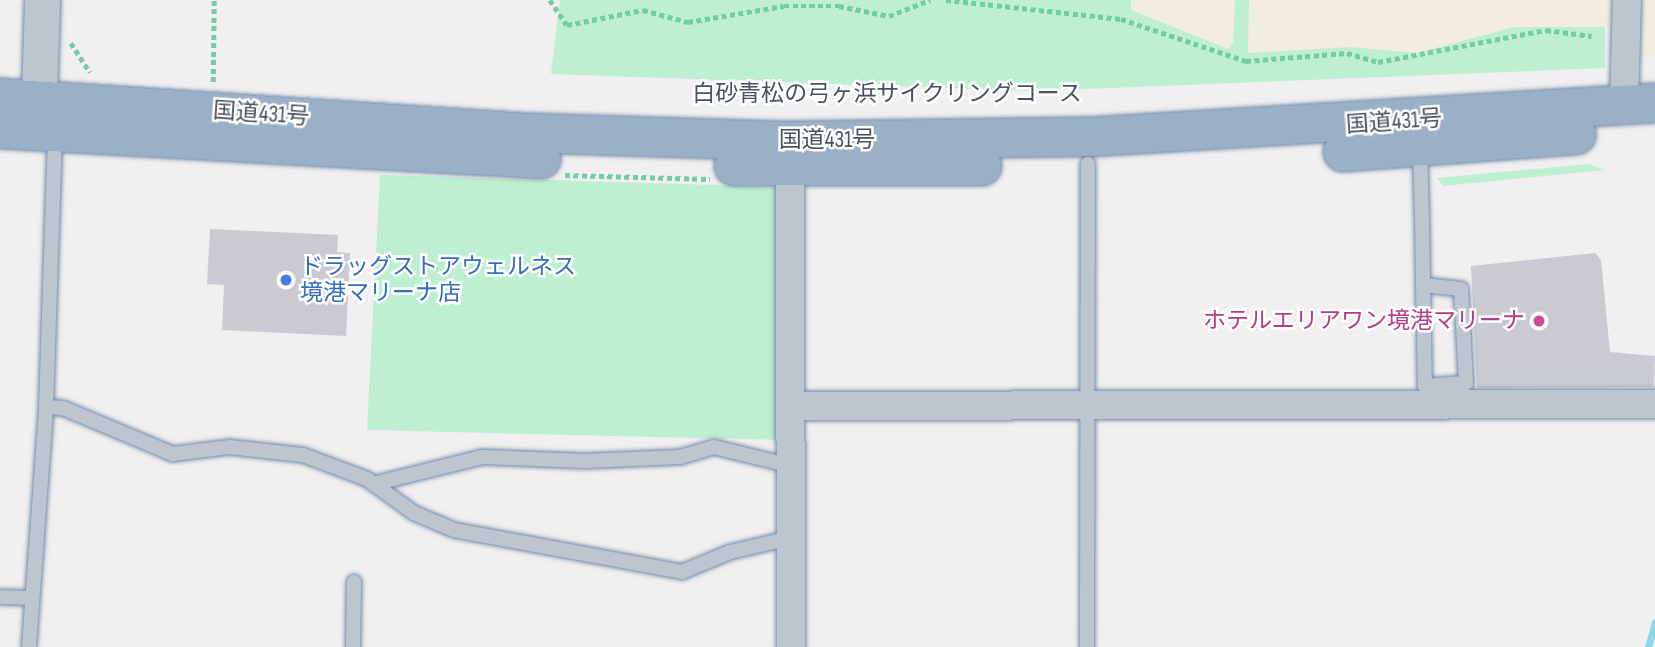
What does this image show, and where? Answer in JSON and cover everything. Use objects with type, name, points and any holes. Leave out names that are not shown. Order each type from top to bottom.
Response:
[{"type":"highway","name":"国道431号","points":[[0,98],[47,116]]},
{"type":"highway","name":"国道431号","points":[[0,129],[47,116],[529,133],[790,154],[1088,164],[1420,148],[1643,114]]},
{"type":"highway","name":"国道431号","points":[[790,154],[1643,114]]},
{"type":"street","points":[[42,0],[47,116]]},
{"type":"street","points":[[1627,0],[1643,114]]},
{"type":"street","points":[[790,154],[793,406],[791,647]]},
{"type":"street","points":[[793,406],[1087,409],[1654,404]]},
{"type":"lane","points":[[29,647],[47,407],[47,116]]},
{"type":"lane","points":[[1420,148],[1425,386],[1466,383],[1461,289],[1423,285]]},
{"type":"lane","points":[[1087,647],[1088,164]]},
{"type":"lane","points":[[47,407],[63,408],[151,450],[173,454],[229,447],[303,455],[373,484],[414,513],[454,530],[682,572],[730,551],[790,538]]},
{"type":"lane","points":[[373,484],[482,457],[585,461],[680,457],[715,447],[792,466]]},
{"type":"lane","points":[[353,647],[354,582]]},
{"type":"lane","points":[[0,597],[32,598]]},
{"type":"path","points":[[214,0],[213,86],[226,87]]},
{"type":"path","points":[[550,0],[567,25],[643,10],[688,22],[784,6],[839,6],[889,16],[930,0]]},
{"type":"path","points":[[946,0],[1121,19],[1246,61],[1347,53],[1378,62],[1546,30],[1592,36]]},
{"type":"green space","points":[[560,0],[1605,0],[1605,68],[1035,91],[551,74]]},
{"type":"green space","points":[[1589,164],[1605,170],[1443,186],[1437,178]]},
{"type":"green space","points":[[380,175],[780,187],[783,440],[367,430]]},
{"type":"sand","points":[[1131,0],[1235,0],[1233,43],[1228,49],[1131,10]]},
{"type":"sand","points":[[1249,0],[1617,0],[1617,27],[1514,27],[1417,53],[1350,47],[1248,53]]},
{"type":"sand","points":[[1638,0],[1655,0],[1655,55],[1636,57]]},
{"type":"building","points":[[210,229],[338,235],[337,252],[350,253],[346,336],[222,330],[224,285],[207,284]]},
{"type":"building","name":"ホテルエリアワン境港マリーナ","points":[[1595,253],[1601,260],[1610,352],[1655,356],[1654,387],[1477,388],[1471,266]]},
{"type":"waterway","points":[[1648,647],[1655,622]]},
{"type":"place","name":"ドラッグストアウェルネス 境港マリーナ店","points":[[286,280]]},
{"type":"place","name":"ホテルエリアワン境港マリーナ","points":[[1539,321]]}]
